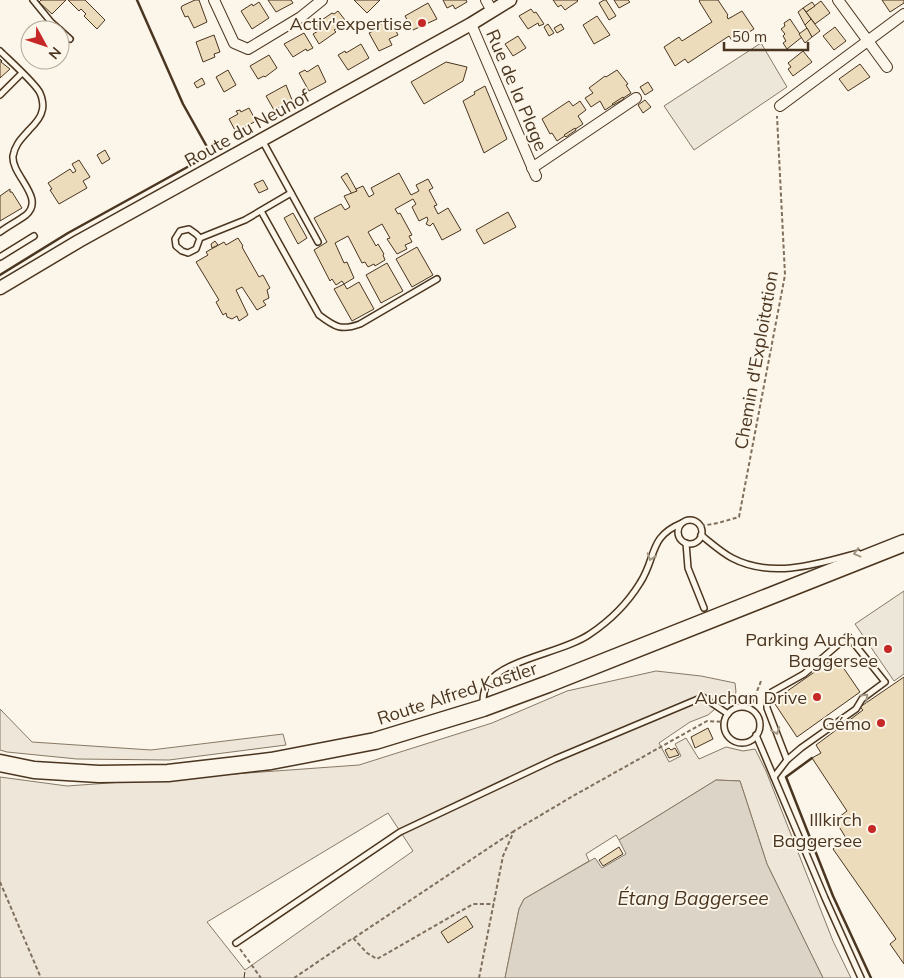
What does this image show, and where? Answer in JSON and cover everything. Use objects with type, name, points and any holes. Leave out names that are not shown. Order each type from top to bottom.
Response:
[{"type":"main road","name":"Route Alfred Kastler","points":[[0,763],[34,770],[99,774],[168,773],[270,761],[374,741],[483,708],[548,684],[904,542]]},
{"type":"street","points":[[214,0],[234,43],[248,49],[301,18],[322,0]]},
{"type":"street","name":"Route du Neuhof","points":[[0,288],[79,241],[471,24],[489,6],[510,0]]},
{"type":"street","points":[[838,0],[887,67]]},
{"type":"street","points":[[780,106],[904,14]]},
{"type":"street","name":"Rue de la Plage","points":[[471,24],[534,172],[636,98]]},
{"type":"lane","points":[[33,0],[48,20]]},
{"type":"lane","points":[[0,51],[40,92],[42,104],[42,112],[16,144],[13,157],[15,168],[32,198],[31,207],[28,214],[0,232]]},
{"type":"lane","points":[[0,95],[22,73]]},
{"type":"lane","points":[[262,140],[318,242]]},
{"type":"lane","points":[[200,238],[189,229],[180,231],[175,239],[176,246],[188,253],[196,249],[200,238],[245,220],[291,193]]},
{"type":"lane","points":[[261,211],[319,315],[333,325],[346,329],[360,324],[437,280]]},
{"type":"lane","points":[[0,257],[34,236]]},
{"type":"lane","points":[[483,708],[483,694],[486,684],[501,671],[585,638],[610,620],[628,601],[642,580],[656,544],[669,529],[682,523],[692,520],[700,526],[701,535],[697,541],[686,543],[680,539],[678,532],[682,523]]},
{"type":"lane","points":[[701,535],[733,558],[763,568],[782,570],[821,563],[904,542]]},
{"type":"lane","points":[[686,543],[688,568],[704,608]]},
{"type":"lane","points":[[774,777],[787,760],[856,709],[862,699],[885,682],[848,636],[804,674],[772,692],[767,700],[767,708],[787,760]]},
{"type":"lane","points":[[236,943],[400,832],[555,758],[703,697],[728,714]]},
{"type":"lane","points":[[738,707],[750,709],[755,713],[760,724],[756,735],[747,742],[735,742],[726,734],[724,722],[728,714],[738,707]]},
{"type":"lane","points":[[756,735],[861,978]]},
{"type":"path","name":"Chemin d'Exploitation","points":[[700,526],[740,517],[748,477],[785,275],[777,114],[780,106]]},
{"type":"path","points":[[750,709],[761,681]]},
{"type":"path","points":[[294,978],[514,831],[707,721],[724,722]]},
{"type":"path","points":[[479,978],[503,856],[514,831]]},
{"type":"path","points":[[0,882],[41,978]]},
{"type":"path","points":[[353,938],[367,953],[377,959],[474,904],[494,904]]},
{"type":"path","points":[[236,943],[261,978]]},
{"type":"shaded area","points":[[761,43],[787,87],[694,150],[664,106]]},
{"type":"shaded area","name":"Parking Auchan Baggersee","points":[[904,591],[904,674],[894,681],[855,624]]},
{"type":"shaded area","points":[[656,671],[701,676],[735,683],[736,692],[733,700],[723,702],[708,715],[690,722],[659,743],[669,762],[681,756],[675,744],[686,738],[699,759],[726,747],[743,751],[755,749],[766,771],[833,941],[851,978],[823,978],[767,864],[740,781],[716,780],[619,840],[616,835],[586,854],[589,861],[524,899],[519,909],[505,978],[0,978],[0,777],[67,786],[359,765],[492,723],[567,691]],"holes":[[[388,813],[413,851],[245,970],[207,922]]]},
{"type":"shaded area","points":[[0,709],[32,742],[151,750],[283,734],[286,745],[169,760],[77,759],[7,752],[0,750]]},
{"type":"water","name":"Étang Baggersee","points":[[716,780],[740,781],[767,864],[823,978],[505,978],[519,909],[524,899],[595,858],[602,868],[626,854],[619,840]]},
{"type":"building","points":[[41,0],[66,0],[52,14],[39,2]]},
{"type":"building","points":[[68,0],[85,0],[105,20],[97,29],[84,16],[86,14],[81,9],[79,11]]},
{"type":"building","points":[[195,0],[199,0],[207,22],[194,28],[188,16],[185,17],[181,8]]},
{"type":"building","points":[[268,0],[291,0],[293,3],[276,12]]},
{"type":"building","points":[[354,0],[380,0],[367,13]]},
{"type":"building","points":[[443,0],[466,0],[467,2],[455,9],[453,5],[447,8]]},
{"type":"building","points":[[553,0],[578,1],[565,10],[561,5],[558,7]]},
{"type":"building","points":[[606,0],[616,16],[609,20],[599,3]]},
{"type":"building","points":[[614,0],[628,0],[630,2],[619,8]]},
{"type":"building","points":[[700,0],[718,0],[728,15],[728,19],[742,11],[754,29],[733,42],[729,36],[688,63],[685,59],[675,66],[664,47],[679,37],[682,41],[712,22]]},
{"type":"building","points":[[882,0],[904,0],[904,3],[890,12]]},
{"type":"building","points":[[821,1],[830,13],[815,24],[806,12]]},
{"type":"building","points":[[259,2],[269,18],[252,29],[241,11]]},
{"type":"building","points":[[812,2],[815,6],[806,12],[803,8]]},
{"type":"building","points":[[428,3],[437,19],[413,30],[405,16]]},
{"type":"building","points":[[803,8],[811,19],[805,25],[798,12]]},
{"type":"building","points":[[531,9],[534,13],[536,12],[544,24],[539,26],[538,23],[528,29],[519,16]]},
{"type":"building","points":[[338,11],[345,20],[340,23],[342,25],[334,30],[336,32],[319,44],[313,34],[320,30],[316,24]]},
{"type":"building","points":[[597,16],[610,35],[594,44],[583,25]]},
{"type":"building","points":[[790,19],[802,37],[787,49],[783,43],[786,41],[783,36],[785,34],[781,29],[785,26],[784,23]]},
{"type":"building","points":[[811,19],[820,31],[812,37],[805,25]]},
{"type":"building","points":[[388,20],[391,21],[398,35],[389,39],[392,45],[379,51],[369,33]]},
{"type":"building","points":[[548,24],[554,33],[549,36],[544,27]]},
{"type":"building","points":[[561,24],[564,29],[557,33],[554,28]]},
{"type":"building","points":[[835,27],[846,41],[834,50],[823,36]]},
{"type":"building","points":[[807,28],[812,37],[805,43],[799,34]]},
{"type":"building","points":[[304,33],[313,48],[307,51],[306,49],[293,57],[284,44]]},
{"type":"building","points":[[214,35],[220,52],[214,54],[215,57],[203,62],[196,42]]},
{"type":"building","points":[[518,36],[526,48],[513,56],[505,44]]},
{"type":"building","points":[[361,44],[369,58],[348,70],[338,55],[345,51],[346,53]]},
{"type":"building","points":[[803,51],[812,62],[793,76],[788,69],[791,67],[788,63]]},
{"type":"building","points":[[269,55],[277,68],[265,77],[258,79],[250,66]]},
{"type":"building","points":[[0,59],[10,69],[0,78]]},
{"type":"building","points":[[446,62],[467,67],[463,81],[424,104],[411,82]]},
{"type":"building","points":[[860,64],[870,77],[848,91],[839,79]]},
{"type":"building","points":[[318,65],[326,82],[309,91],[299,73],[305,70],[307,72]]},
{"type":"building","points":[[228,70],[236,85],[224,92],[216,77]]},
{"type":"building","points":[[617,70],[628,84],[626,85],[631,93],[605,110],[600,101],[591,107],[585,98],[593,93],[589,88]]},
{"type":"building","points":[[202,78],[205,84],[197,88],[194,83]]},
{"type":"building","points":[[648,82],[653,90],[645,95],[640,87]]},
{"type":"building","points":[[286,85],[292,100],[274,110],[266,96]]},
{"type":"building","points":[[485,86],[507,139],[484,153],[463,101]]},
{"type":"building","points":[[623,97],[624,99],[612,104]]},
{"type":"building","points":[[645,100],[651,107],[643,113],[638,105]]},
{"type":"building","points":[[569,101],[573,106],[580,101],[586,110],[578,116],[583,124],[557,141],[552,133],[550,134],[542,119]]},
{"type":"building","points":[[249,108],[256,121],[236,132],[229,119],[238,114],[236,111],[240,110],[241,112]]},
{"type":"building","points":[[575,128],[576,130],[566,137],[564,135]]},
{"type":"building","points":[[105,150],[110,159],[102,164],[97,155]]},
{"type":"building","points":[[79,160],[90,177],[83,181],[87,188],[59,204],[48,183],[70,169],[73,173],[76,171],[72,164]]},
{"type":"building","points":[[347,173],[357,191],[352,194],[341,177]]},
{"type":"building","points":[[399,173],[411,195],[419,191],[416,185],[428,179],[433,188],[429,190],[437,205],[434,206],[438,214],[448,208],[461,230],[442,240],[433,223],[430,226],[426,224],[427,217],[419,221],[412,207],[416,204],[413,199],[395,209],[398,214],[400,213],[412,235],[409,236],[412,242],[405,245],[407,249],[397,254],[387,239],[390,238],[382,224],[368,232],[376,246],[378,244],[385,260],[375,266],[374,264],[368,267],[365,262],[362,263],[348,236],[335,243],[344,263],[347,262],[354,278],[344,284],[342,281],[336,285],[332,279],[330,281],[314,250],[327,242],[314,218],[341,204],[345,210],[350,207],[344,196],[357,191],[356,189],[363,186],[369,197],[374,194],[371,188]]},
{"type":"building","points":[[263,180],[268,189],[259,193],[254,184]]},
{"type":"building","points":[[10,189],[10,192],[12,192],[22,208],[0,221],[0,196]]},
{"type":"building","points":[[508,212],[516,227],[484,244],[476,230]]},
{"type":"building","points":[[293,213],[307,238],[298,244],[284,218]]},
{"type":"building","points":[[238,238],[259,277],[263,275],[270,288],[267,290],[269,298],[263,301],[266,305],[257,310],[242,287],[236,290],[248,315],[239,321],[237,316],[232,319],[227,317],[226,313],[223,315],[216,302],[219,300],[196,262],[208,255],[206,252],[224,242],[226,245]]},
{"type":"building","points":[[215,241],[218,245],[212,248],[211,244]]},
{"type":"building","points":[[417,247],[433,275],[412,287],[396,259]]},
{"type":"building","points":[[387,263],[403,291],[381,303],[366,275]]},
{"type":"building","points":[[359,282],[374,309],[352,321],[334,289],[344,284],[347,289]]},
{"type":"building","name":"Auchan Drive","points":[[836,657],[860,692],[797,737],[773,701]]},
{"type":"building","name":"Illkirch Baggersee","points":[[904,677],[904,964],[890,944],[896,939],[833,849],[846,838],[835,820],[847,811],[812,758],[821,753],[816,745],[863,710],[860,707]]},
{"type":"building","points":[[708,728],[713,739],[695,748],[691,737]]},
{"type":"building","points":[[669,748],[671,750],[675,748],[679,755],[669,758],[665,750]]},
{"type":"building","points":[[619,847],[623,854],[603,866],[599,860]]},
{"type":"building","points":[[466,916],[473,927],[448,943],[441,932]]},
{"type":"fence","points":[[244,978],[245,971]]},
{"type":"wall","points":[[0,275],[68,233],[211,154],[183,104],[137,0]]},
{"type":"wall","points":[[812,758],[786,777],[833,896],[871,978]]},
{"type":"place","name":"Activ'expertise","points":[[422,23]]},
{"type":"place","name":"Parking Auchan Baggersee","points":[[888,649]]},
{"type":"place","name":"Auchan Drive","points":[[817,697]]},
{"type":"place","name":"Gémo","points":[[881,723]]},
{"type":"place","name":"Illkirch Baggersee","points":[[872,829]]}]
